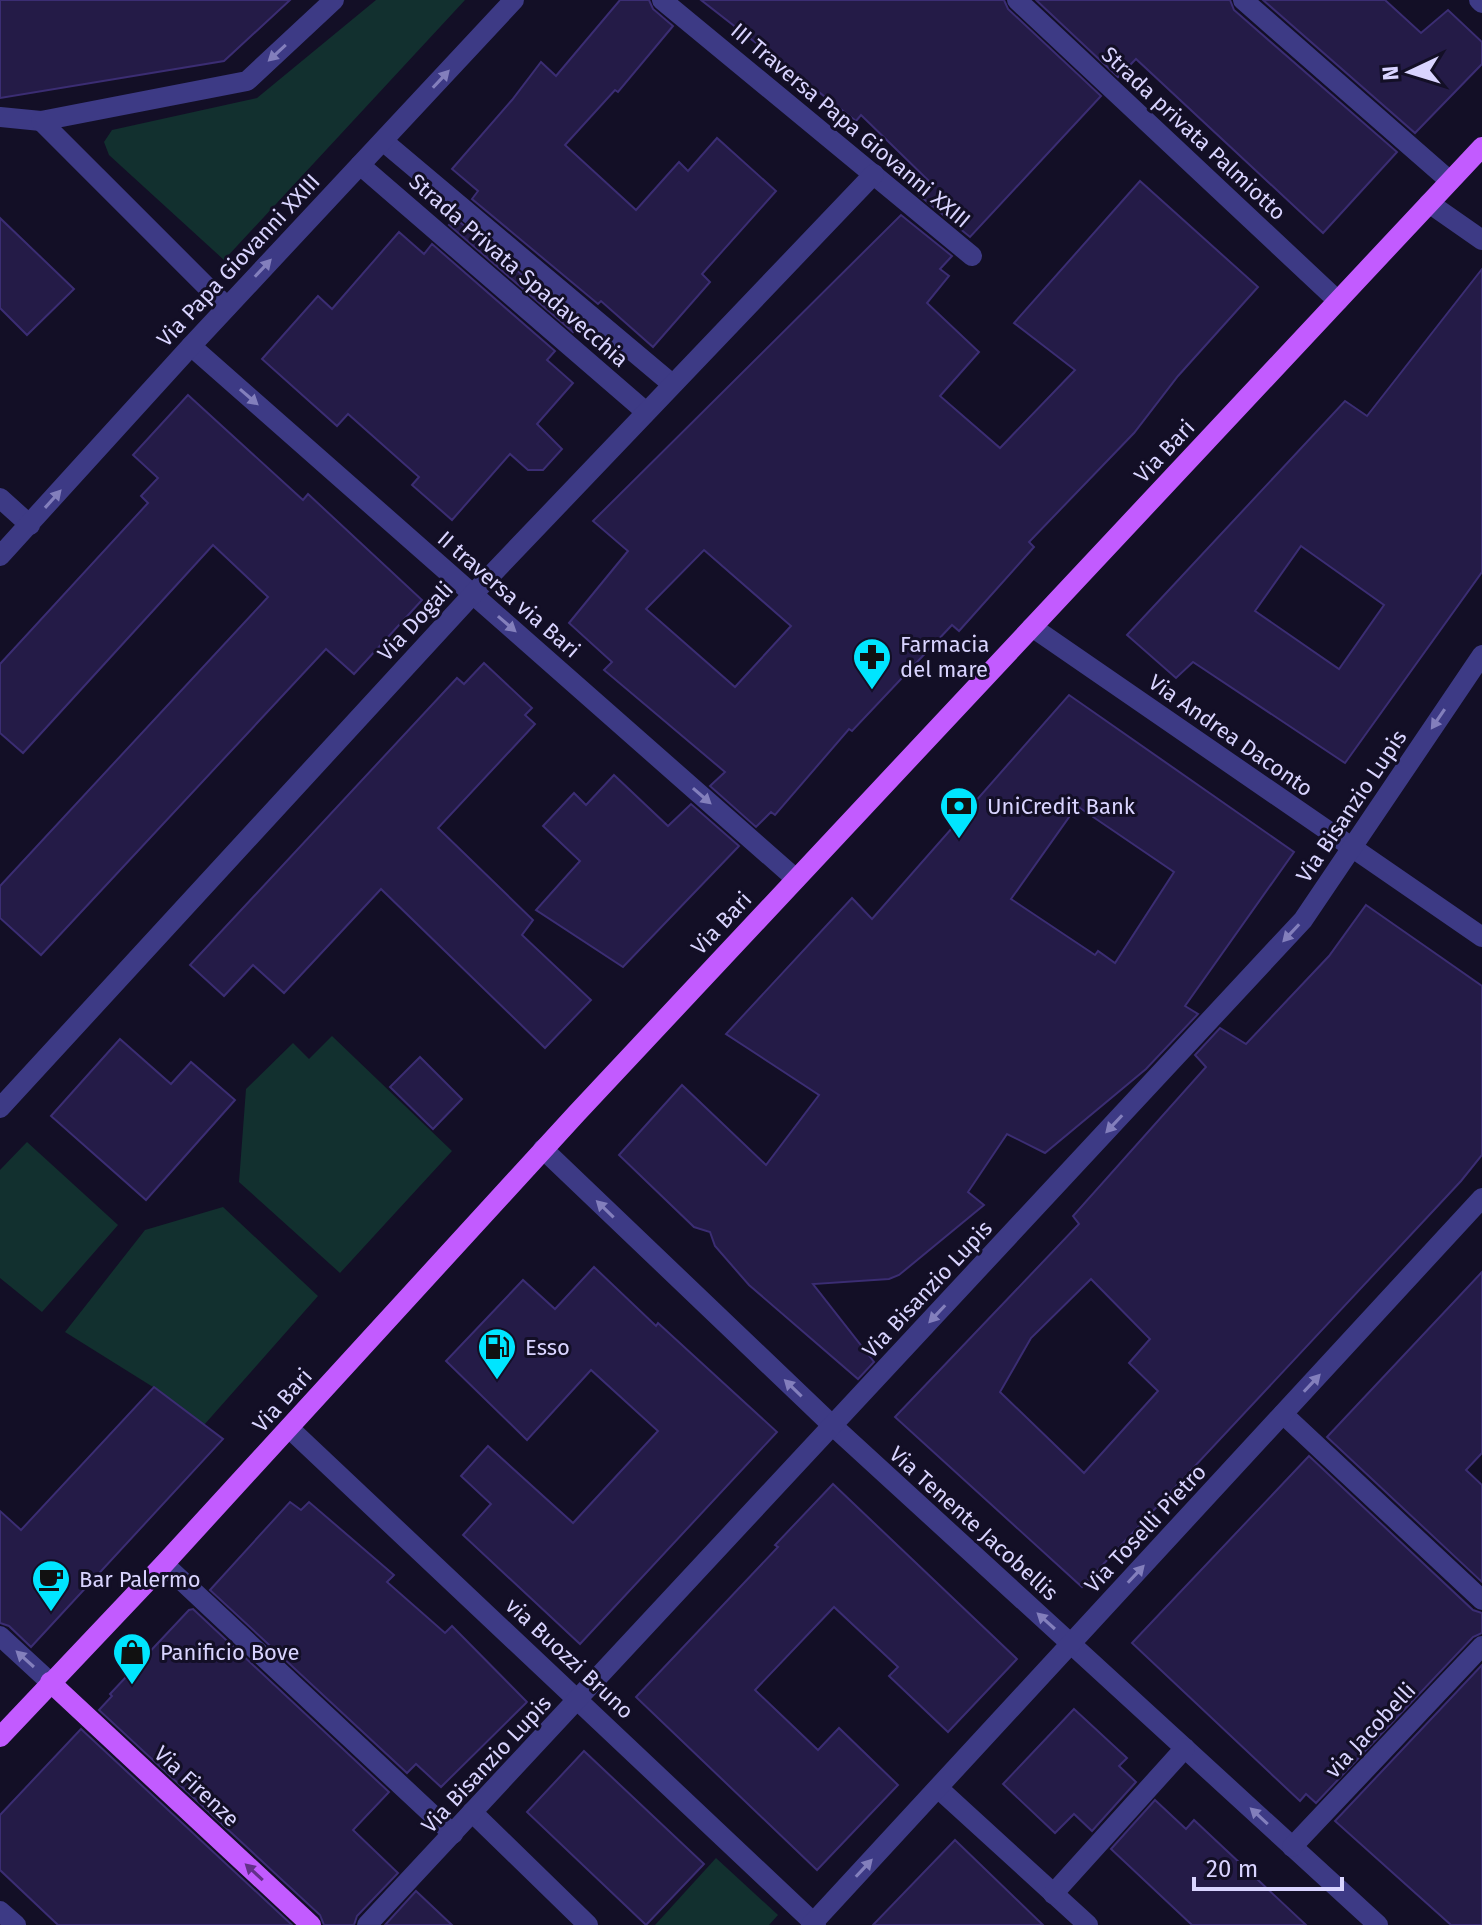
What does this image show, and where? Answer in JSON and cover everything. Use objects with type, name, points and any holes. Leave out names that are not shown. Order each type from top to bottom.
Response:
[{"type":"main road","name":"Via Bari","points":[[0,1737],[164,1564],[543,1149],[1482,147]]},
{"type":"main road","name":"Via Firenze","points":[[50,1682],[311,1925]]},
{"type":"street","points":[[0,117],[41,121],[247,81],[334,0]]},
{"type":"street","name":"Via Papa Giovanni XXIII","points":[[0,556],[514,0]]},
{"type":"street","name":"III Traversa Papa Giovanni XXIII","points":[[662,0],[972,256]]},
{"type":"street","name":"Strada privata Palmiotto","points":[[1017,0],[1338,301]]},
{"type":"street","points":[[1243,0],[1450,181]]},
{"type":"street","points":[[41,121],[227,307]]},
{"type":"street","points":[[383,141],[672,384]]},
{"type":"street","name":"Strada Privata Spadavecchia","points":[[360,165],[646,412]]},
{"type":"street","name":"Via Dogali","points":[[0,1108],[473,594],[874,174]]},
{"type":"street","points":[[1429,203],[1482,240]]},
{"type":"street","name":"II traversa via Bari","points":[[191,346],[796,879]]},
{"type":"street","points":[[0,498],[30,525]]},
{"type":"street","name":"Via Andrea Daconto","points":[[1032,627],[1482,937]]},
{"type":"street","name":"Via Bisanzio Lupis","points":[[367,1925],[1303,920],[1482,655]]},
{"type":"street","name":"Via Tenente Jacobellis","points":[[543,1149],[833,1426],[1378,1925]]},
{"type":"street","name":"Via Toselli Pietro","points":[[814,1924],[1482,1198]]},
{"type":"street","points":[[1283,1414],[1482,1600]]},
{"type":"street","name":"via Buozzi Bruno","points":[[289,1428],[814,1924]]},
{"type":"street","points":[[164,1564],[453,1834]]},
{"type":"street","points":[[0,1636],[50,1682]]},
{"type":"street","name":"via Jacobelli","points":[[1292,1847],[1482,1646]]},
{"type":"street","points":[[1053,1894],[1185,1748]]},
{"type":"street","points":[[938,1788],[1088,1925]]},
{"type":"street","points":[[472,1812],[588,1925]]},
{"type":"street","points":[[0,1911],[16,1925]]},
{"type":"green space","points":[[376,0],[465,0],[224,260],[109,155],[104,142],[112,130],[257,98]]},
{"type":"green space","points":[[332,1036],[452,1151],[340,1273],[239,1182],[246,1089],[293,1043],[309,1059]]},
{"type":"green space","points":[[27,1142],[118,1225],[42,1312],[0,1278],[0,1170]]},
{"type":"green space","points":[[223,1207],[318,1296],[204,1425],[153,1387],[65,1332],[145,1230]]},
{"type":"green space","points":[[716,1858],[778,1915],[769,1925],[655,1925]]},
{"type":"building","points":[[0,0],[290,0],[224,61],[0,98]]},
{"type":"building","points":[[620,0],[649,0],[653,9],[673,26],[618,92],[615,90],[565,145],[636,210],[679,162],[688,171],[717,138],[776,191],[702,274],[710,282],[653,347],[601,301],[598,304],[472,199],[478,191],[452,169],[541,62],[556,76]]},
{"type":"building","points":[[701,0],[1004,0],[1008,9],[1101,96],[970,237],[920,196],[932,184],[861,115],[856,121]]},
{"type":"building","points":[[1036,0],[1230,0],[1234,10],[1397,152],[1323,233],[1136,59],[1118,77]]},
{"type":"building","points":[[1263,0],[1385,0],[1421,33],[1448,10],[1482,42],[1482,64],[1415,133]]},
{"type":"building","points":[[1140,181],[1258,287],[1178,376],[1134,433],[1029,542],[1034,547],[959,631],[952,625],[852,731],[849,729],[775,815],[771,812],[756,827],[710,786],[725,772],[604,670],[612,662],[569,623],[628,551],[593,521],[901,215],[952,256],[940,269],[949,276],[927,303],[979,352],[940,396],[1000,448],[1075,370],[1014,323]],"holes":[[[704,550],[791,626],[735,687],[646,609]]]},
{"type":"building","points":[[0,218],[74,289],[27,335],[0,308]]},
{"type":"building","points":[[455,218],[580,324],[573,332],[449,225]]},
{"type":"building","points":[[399,232],[424,254],[432,244],[555,351],[547,360],[573,383],[537,424],[562,449],[543,470],[528,470],[510,454],[452,520],[412,485],[419,477],[348,414],[337,426],[262,359],[318,296],[332,309]]},
{"type":"building","points":[[1482,269],[1482,572],[1345,763],[1193,662],[1176,678],[1127,635],[1345,401],[1367,416]],"holes":[[[1301,546],[1384,605],[1339,669],[1255,611]]]},
{"type":"building","points":[[188,395],[303,500],[308,494],[422,600],[354,674],[326,649],[41,955],[0,918],[0,886],[268,597],[213,545],[23,753],[0,733],[0,664],[148,503],[141,496],[158,478],[133,455]]},
{"type":"building","points":[[484,663],[532,708],[525,715],[535,724],[438,828],[533,920],[522,935],[591,1000],[545,1048],[381,889],[284,993],[253,965],[224,996],[190,965],[457,678],[464,684]]},
{"type":"building","points":[[1069,695],[1294,852],[1185,1006],[1198,1014],[1146,1069],[1045,1153],[1007,1134],[968,1192],[984,1205],[899,1275],[889,1279],[813,1284],[874,1362],[858,1379],[749,1285],[715,1246],[710,1232],[694,1227],[619,1155],[682,1085],[766,1165],[819,1095],[726,1034],[852,898],[872,919]],"holes":[[[1077,806],[1174,872],[1115,963],[1098,951],[1095,955],[1011,899]]]},
{"type":"building","points":[[614,775],[668,826],[691,804],[739,846],[623,967],[536,910],[580,861],[543,826],[574,793],[586,805]]},
{"type":"building","points":[[1366,905],[1482,986],[1482,1155],[1082,1587],[895,1417],[1079,1224],[1073,1216],[1206,1067],[1195,1055],[1220,1028],[1246,1044],[1329,956]],"holes":[[[1091,1279],[1150,1339],[1129,1363],[1158,1391],[1084,1473],[1000,1392],[1031,1338]]]},
{"type":"building","points":[[120,1039],[171,1084],[191,1062],[235,1100],[146,1200],[51,1116]]},
{"type":"building","points":[[420,1057],[462,1099],[433,1129],[390,1087]]},
{"type":"building","points":[[594,1267],[777,1432],[580,1644],[463,1535],[491,1504],[461,1476],[488,1446],[573,1523],[658,1431],[591,1370],[527,1440],[446,1361],[523,1280],[555,1309]]},
{"type":"building","points":[[1482,1272],[1482,1453],[1466,1470],[1482,1485],[1482,1582],[1327,1437]]},
{"type":"building","points":[[154,1387],[223,1439],[31,1647],[9,1626],[0,1623],[0,1511],[21,1530]]},
{"type":"building","points":[[1309,1456],[1473,1610],[1482,1613],[1482,1633],[1473,1637],[1316,1803],[1306,1794],[1300,1801],[1132,1643]]},
{"type":"building","points":[[833,1484],[1017,1659],[948,1732],[889,1676],[898,1667],[834,1607],[755,1690],[818,1750],[839,1728],[898,1785],[817,1870],[636,1697]]},
{"type":"building","points":[[290,1502],[301,1510],[309,1502],[394,1575],[387,1582],[445,1633],[452,1626],[527,1702],[441,1787],[416,1764],[407,1773],[210,1590]]},
{"type":"building","points":[[193,1609],[389,1792],[353,1830],[398,1873],[357,1916],[354,1925],[324,1925],[320,1915],[99,1710],[112,1696],[110,1694]]},
{"type":"building","points":[[1482,1665],[1482,1925],[1451,1925],[1335,1821]]},
{"type":"building","points":[[1074,1709],[1127,1758],[1119,1766],[1136,1782],[1092,1831],[1074,1814],[1055,1833],[1003,1784]]},
{"type":"building","points":[[81,1729],[292,1925],[58,1925],[0,1870],[0,1815]]},
{"type":"building","points":[[584,1751],[704,1864],[646,1925],[527,1812]]},
{"type":"building","points":[[1155,1800],[1186,1829],[1194,1820],[1306,1925],[1192,1925],[1111,1849]]},
{"type":"building","points":[[955,1840],[1043,1925],[873,1925]]},
{"type":"building","points":[[416,1891],[452,1925],[385,1925]]},
{"type":"place","name":"Farmacia del mare","points":[[872,691]]},
{"type":"place","name":"UniCredit Bank","points":[[959,840]]},
{"type":"place","name":"Esso","points":[[497,1381]]},
{"type":"place","name":"Bar Palermo","points":[[51,1613]]},
{"type":"place","name":"Panificio Bove","points":[[132,1686]]}]
